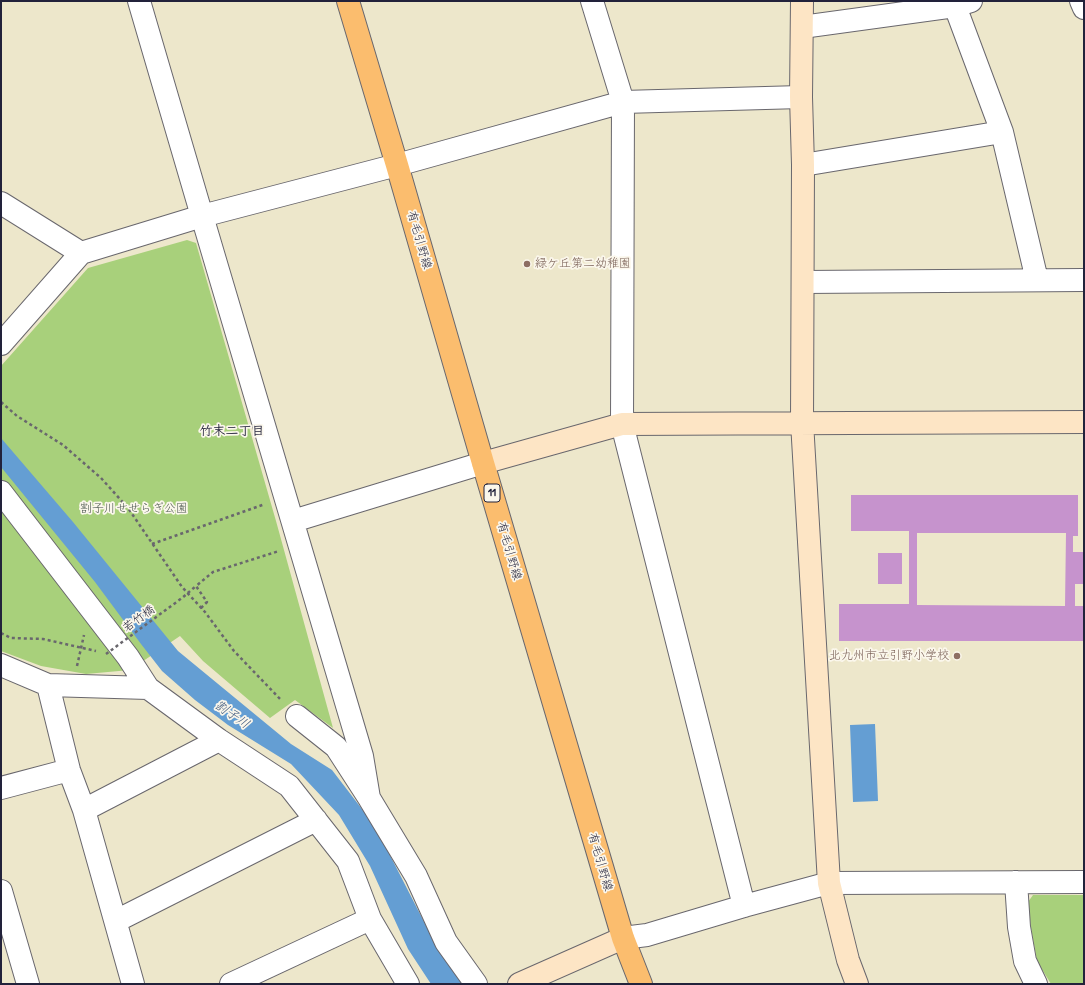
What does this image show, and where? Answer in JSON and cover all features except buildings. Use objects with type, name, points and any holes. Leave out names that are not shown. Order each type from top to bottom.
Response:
[{"type":"main road","name":"有毛引野線","points":[[348,1],[623,938],[641,984]]},
{"type":"street","points":[[140,1],[362,756],[369,798]]},
{"type":"street","points":[[592,1],[623,102],[622,424],[744,906]]},
{"type":"street","points":[[802,1],[802,422],[829,883],[848,960],[857,984]]},
{"type":"street","points":[[1081,1],[1084,8]]},
{"type":"street","points":[[802,27],[963,3],[1002,132],[1037,280]]},
{"type":"street","points":[[1,344],[81,253],[202,216],[397,165],[623,102],[801,97]]},
{"type":"street","points":[[803,165],[1002,132]]},
{"type":"street","points":[[1,203],[81,253]]},
{"type":"street","points":[[803,282],[1084,280]]},
{"type":"street","points":[[293,521],[483,463],[622,424],[802,422],[1084,422]]},
{"type":"street","points":[[1,492],[128,657],[148,688],[219,740],[289,786],[348,862],[370,919],[408,984]]},
{"type":"street","points":[[1,665],[48,685],[148,688]]},
{"type":"street","points":[[48,685],[69,770],[84,810],[133,984]]},
{"type":"street","points":[[297,716],[336,747],[416,876],[446,942],[476,984]]},
{"type":"street","points":[[84,810],[219,740]]},
{"type":"street","points":[[1,788],[69,770]]},
{"type":"street","points":[[116,921],[316,820]]},
{"type":"street","points":[[1016,882],[1019,927],[1026,961],[1036,984]]},
{"type":"street","points":[[519,984],[623,938],[646,935],[829,883],[1084,882]]},
{"type":"street","points":[[1,891],[28,984]]},
{"type":"street","points":[[231,984],[370,919]]},
{"type":"path","points":[[1,402],[17,416],[63,445],[101,478],[128,508],[182,587],[201,608],[234,652],[297,716]]},
{"type":"path","points":[[152,544],[286,497]]},
{"type":"path","name":"若竹橋","points":[[106,654],[182,598],[213,572],[299,545]]},
{"type":"path","points":[[196,586],[208,602],[201,608]]},
{"type":"path","points":[[1,633],[11,638],[43,639],[82,648]]},
{"type":"green space","name":"割子川せせらぎ公園","points":[[187,240],[196,243],[276,521],[333,728],[295,700],[270,718],[203,661],[180,636],[130,670],[86,674],[41,666],[1,651],[1,366],[88,268]]},
{"type":"green space","points":[[1033,895],[1084,895],[1084,984],[1051,984],[1037,961],[1028,902]]},
{"type":"water","name":"割子川","points":[[1,438],[73,522],[178,651],[291,744],[332,770],[375,826],[439,951],[463,984],[431,984],[408,949],[370,866],[339,815],[291,764],[228,725],[195,700],[162,671],[95,582],[1,467]]},
{"type":"water","points":[[875,724],[878,801],[853,802],[850,725]]},
{"type":"place","name":"緑ケ丘第二幼稚園","points":[[527,264]]},
{"type":"place","name":"北九州市立引野小学校","points":[[957,656]]},
{"type":"district","name":"竹末二丁目","points":[[232,432]]}]
